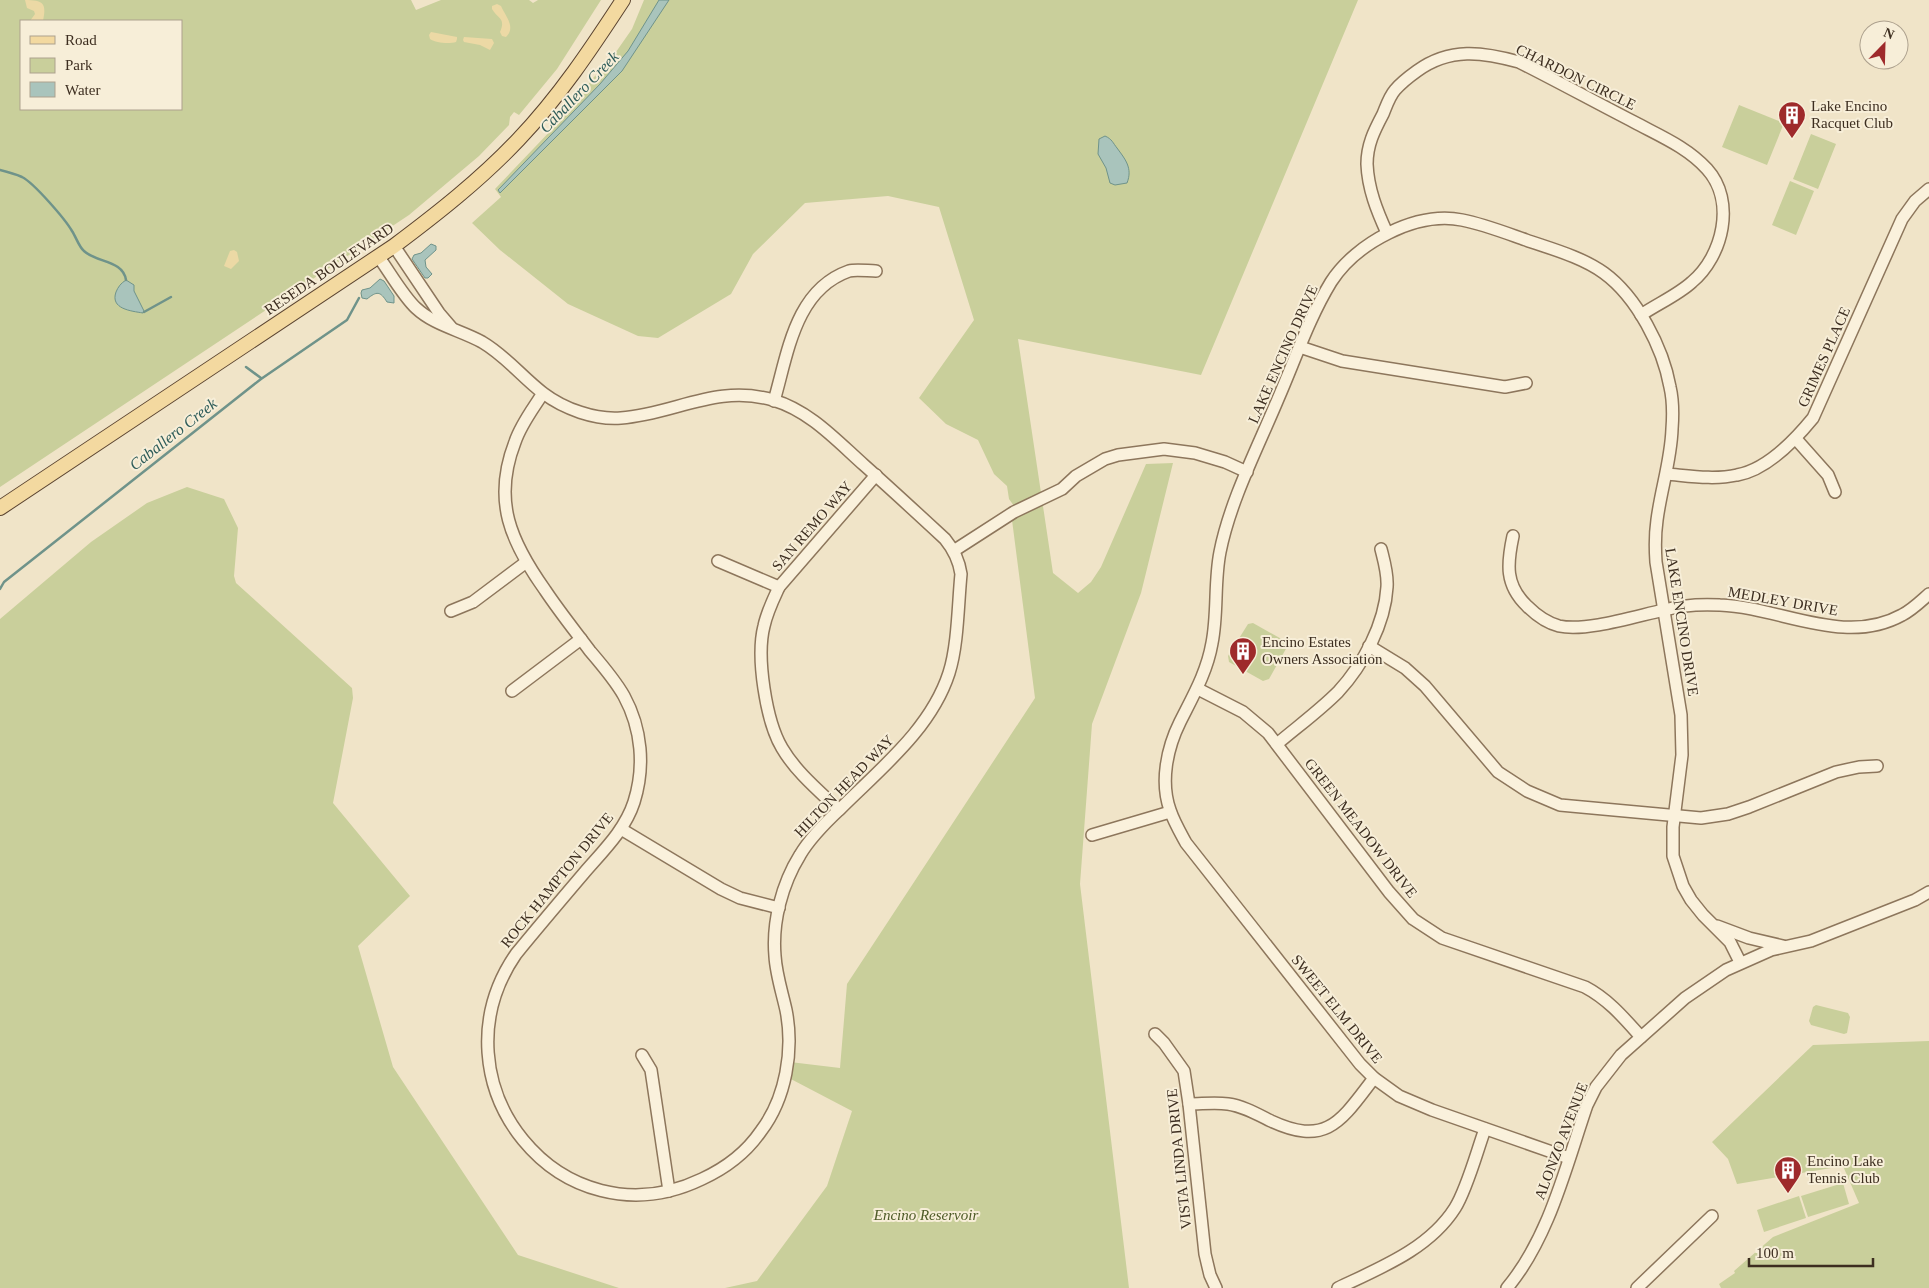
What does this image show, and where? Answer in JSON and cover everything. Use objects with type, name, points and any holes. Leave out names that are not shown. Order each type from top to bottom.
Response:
[{"type":"main road","name":"RESEDA BOULEVARD","points":[[0,508],[394,246],[447,207],[519,140],[580,66],[623,0]]},
{"type":"street","name":"CHARDON CIRCLE","points":[[1387,233],[1374,203],[1367,166],[1371,137],[1394,91],[1423,66],[1454,53],[1471,52],[1493,55],[1519,62],[1679,145],[1708,171],[1720,193],[1723,218],[1722,234],[1715,254],[1692,282],[1641,315]]},
{"type":"street","name":"GRIMES PLACE","points":[[1667,474],[1702,477],[1738,475],[1762,464],[1796,439],[1813,418],[1902,219],[1914,201],[1929,189]]},
{"type":"street","name":"LAKE ENCINO DRIVE","points":[[1170,812],[1166,785],[1168,758],[1172,740],[1180,721],[1198,689],[1208,662],[1213,640],[1216,580],[1224,533],[1247,472],[1316,311],[1332,280],[1349,262],[1387,233],[1422,220],[1461,219],[1584,262],[1604,273],[1622,288],[1632,301],[1660,352],[1671,388],[1672,429],[1667,474],[1657,517],[1656,562],[1681,715],[1682,755],[1675,816],[1674,856],[1678,872],[1691,900],[1730,942],[1740,962]]},
{"type":"street","points":[[394,246],[439,314],[451,327]]},
{"type":"street","points":[[378,256],[414,307],[433,322],[451,327],[483,343],[510,362],[543,393],[564,406],[581,413],[619,419],[734,394],[774,400],[807,415],[876,475],[955,550],[1014,512],[1062,489],[1076,476],[1105,459],[1132,452],[1164,449],[1195,453],[1225,462],[1247,472]]},
{"type":"street","points":[[774,400],[796,328],[803,310],[816,292],[831,280],[850,270],[876,271]]},
{"type":"street","points":[[1300,346],[1350,362],[1505,387],[1526,383]]},
{"type":"street","name":"ROCK HAMPTON DRIVE","points":[[543,393],[523,423],[514,443],[507,470],[506,512],[514,539],[525,563],[625,697],[638,734],[641,757],[640,777],[634,803],[622,829],[506,967],[494,998],[490,1015],[487,1052],[495,1092],[505,1114],[518,1136],[546,1163],[562,1174],[601,1190],[633,1194],[669,1191]]},
{"type":"street","points":[[1796,439],[1828,475],[1835,492]]},
{"type":"street","name":"SAN REMO WAY","points":[[839,810],[792,763],[776,736],[769,716],[763,672],[764,628],[769,609],[779,587],[876,475]]},
{"type":"street","name":"MEDLEY DRIVE","points":[[1513,536],[1508,570],[1515,590],[1521,600],[1544,620],[1559,626],[1575,628],[1694,605],[1721,605],[1764,611],[1831,627],[1852,628],[1871,626],[1902,615],[1929,594]]},
{"type":"street","points":[[1277,744],[1338,692],[1354,672],[1369,646],[1384,610],[1388,586],[1381,549]]},
{"type":"street","name":"HILTON HEAD WAY","points":[[669,1191],[698,1181],[734,1161],[762,1130],[775,1109],[782,1090],[789,1036],[787,1012],[775,955],[775,931],[779,908],[792,870],[800,854],[824,825],[917,731],[943,690],[950,670],[954,649],[961,574],[955,550]]},
{"type":"street","points":[[718,562],[779,587]]},
{"type":"street","points":[[451,611],[473,602],[525,563]]},
{"type":"street","points":[[512,691],[581,639]]},
{"type":"street","points":[[1369,646],[1405,668],[1424,686],[1498,772],[1527,792],[1560,805],[1702,818],[1728,814],[1836,772],[1877,766]]},
{"type":"street","name":"GREEN MEADOW DRIVE","points":[[1198,689],[1242,712],[1262,727],[1413,919],[1442,938],[1585,987],[1611,1004],[1641,1037]]},
{"type":"street","points":[[1092,835],[1170,812]]},
{"type":"street","name":"SWEET ELM DRIVE","points":[[1170,812],[1186,843],[1360,1064],[1374,1078],[1399,1096],[1485,1129],[1569,1158]]},
{"type":"street","points":[[622,829],[721,889],[740,898],[779,908]]},
{"type":"street","name":"ALONZO AVENUE","points":[[1507,1288],[1529,1256],[1546,1223],[1587,1105],[1596,1087],[1621,1055],[1703,984],[1740,962],[1785,946],[1812,941],[1915,900],[1929,892]]},
{"type":"street","name":"LAKE ENCINO DRIVE","points":[[1712,923],[1738,935],[1785,946]]},
{"type":"street","name":"VISTA LINDA DRIVE","points":[[1155,1034],[1184,1070],[1205,1254],[1210,1275],[1216,1288]]},
{"type":"street","points":[[642,1055],[651,1070],[669,1191]]},
{"type":"street","points":[[1189,1104],[1228,1104],[1245,1108],[1284,1127],[1309,1133],[1324,1130],[1336,1122],[1374,1078]]},
{"type":"street","points":[[1338,1288],[1406,1253],[1442,1225],[1456,1207],[1485,1129]]},
{"type":"street","points":[[1637,1288],[1712,1216]]},
{"type":"green space","points":[[0,0],[411,0],[416,10],[441,0],[529,0],[533,3],[538,0],[601,0],[557,69],[519,115],[514,112],[510,117],[509,125],[479,156],[409,215],[0,487]]},
{"type":"green space","name":"Encino Reservoir","points":[[644,0],[1358,0],[1201,375],[1018,339],[1053,573],[1078,593],[1091,582],[1101,567],[1146,464],[1173,463],[1141,593],[1092,724],[1080,884],[1129,1288],[725,1288],[757,1281],[827,1186],[852,1111],[787,1077],[790,1062],[840,1068],[847,984],[1035,698],[1012,520],[1014,506],[1009,499],[1007,486],[994,474],[978,440],[946,424],[919,398],[974,320],[939,207],[888,196],[805,203],[753,254],[731,294],[658,338],[638,336],[568,304],[500,250],[472,223],[501,197],[495,189],[556,125],[594,77],[609,62],[632,29]]},
{"type":"green space","points":[[1739,105],[1784,123],[1767,165],[1722,147]]},
{"type":"green space","points":[[1811,134],[1836,144],[1818,189],[1793,179]]},
{"type":"green space","points":[[1790,181],[1814,191],[1796,235],[1772,225]]},
{"type":"green space","points":[[187,487],[224,499],[238,528],[234,576],[236,583],[352,688],[353,698],[333,803],[410,896],[358,946],[393,1067],[518,1255],[619,1288],[0,1288],[0,619],[91,542],[147,503]]},
{"type":"green space","points":[[1253,623],[1285,641],[1287,647],[1269,679],[1263,681],[1229,662],[1228,656],[1248,624]]},
{"type":"green space","points":[[1816,1005],[1848,1013],[1850,1017],[1847,1033],[1844,1034],[1811,1025],[1809,1021],[1813,1007]]},
{"type":"green space","points":[[1929,1041],[1929,1288],[1721,1288],[1719,1284],[1735,1273],[1734,1271],[1773,1237],[1859,1203],[1843,1166],[1737,1184],[1728,1159],[1712,1142],[1813,1045]]},
{"type":"green space","points":[[1843,1183],[1849,1204],[1808,1217],[1801,1196]]},
{"type":"green space","points":[[1799,1196],[1806,1218],[1764,1232],[1757,1210]]},
{"type":"sand","points":[[25,0],[40,2],[44,6],[43,20],[31,20],[35,14],[34,11],[27,8]]},
{"type":"sand","points":[[497,4],[501,6],[509,22],[510,29],[506,37],[502,36],[500,32],[502,21],[492,9],[492,6]]},
{"type":"sand","points":[[431,32],[457,37],[456,42],[443,43],[430,39],[429,35]]},
{"type":"sand","points":[[464,37],[492,39],[494,43],[490,50],[480,45],[464,42]]},
{"type":"sand","points":[[234,250],[237,252],[239,261],[231,269],[224,266],[230,251]]},
{"type":"water","points":[[659,0],[669,0],[622,71],[500,193],[498,190],[600,84],[628,51]]},
{"type":"water","points":[[1105,136],[1112,141],[1129,168],[1127,183],[1115,185],[1110,183],[1106,168],[1098,154],[1099,139]]},
{"type":"water","points":[[431,244],[436,246],[436,250],[425,260],[426,267],[432,274],[425,278],[412,259],[414,255],[421,253]]},
{"type":"water","points":[[380,279],[384,281],[394,296],[394,303],[387,302],[378,293],[367,299],[362,298],[362,290],[370,288]]},
{"type":"water","points":[[126,280],[134,285],[134,291],[144,311],[143,313],[123,308],[116,302],[117,290]]},
{"type":"waterway","points":[[0,170],[22,177],[34,186],[63,218],[82,249],[89,255],[115,265],[124,274],[126,280]]},
{"type":"waterway","points":[[144,312],[171,297]]},
{"type":"waterway","name":"Caballero Creek","points":[[0,589],[4,582],[261,379],[347,320],[359,298]]},
{"type":"waterway","points":[[246,367],[261,378]]},
{"type":"place","name":"Lake Encino Racquet Club","points":[[1792,139]]},
{"type":"place","name":"Encino Estates Owners Association","points":[[1243,675]]},
{"type":"place","name":"Encino Lake Tennis Club","points":[[1788,1194]]}]
